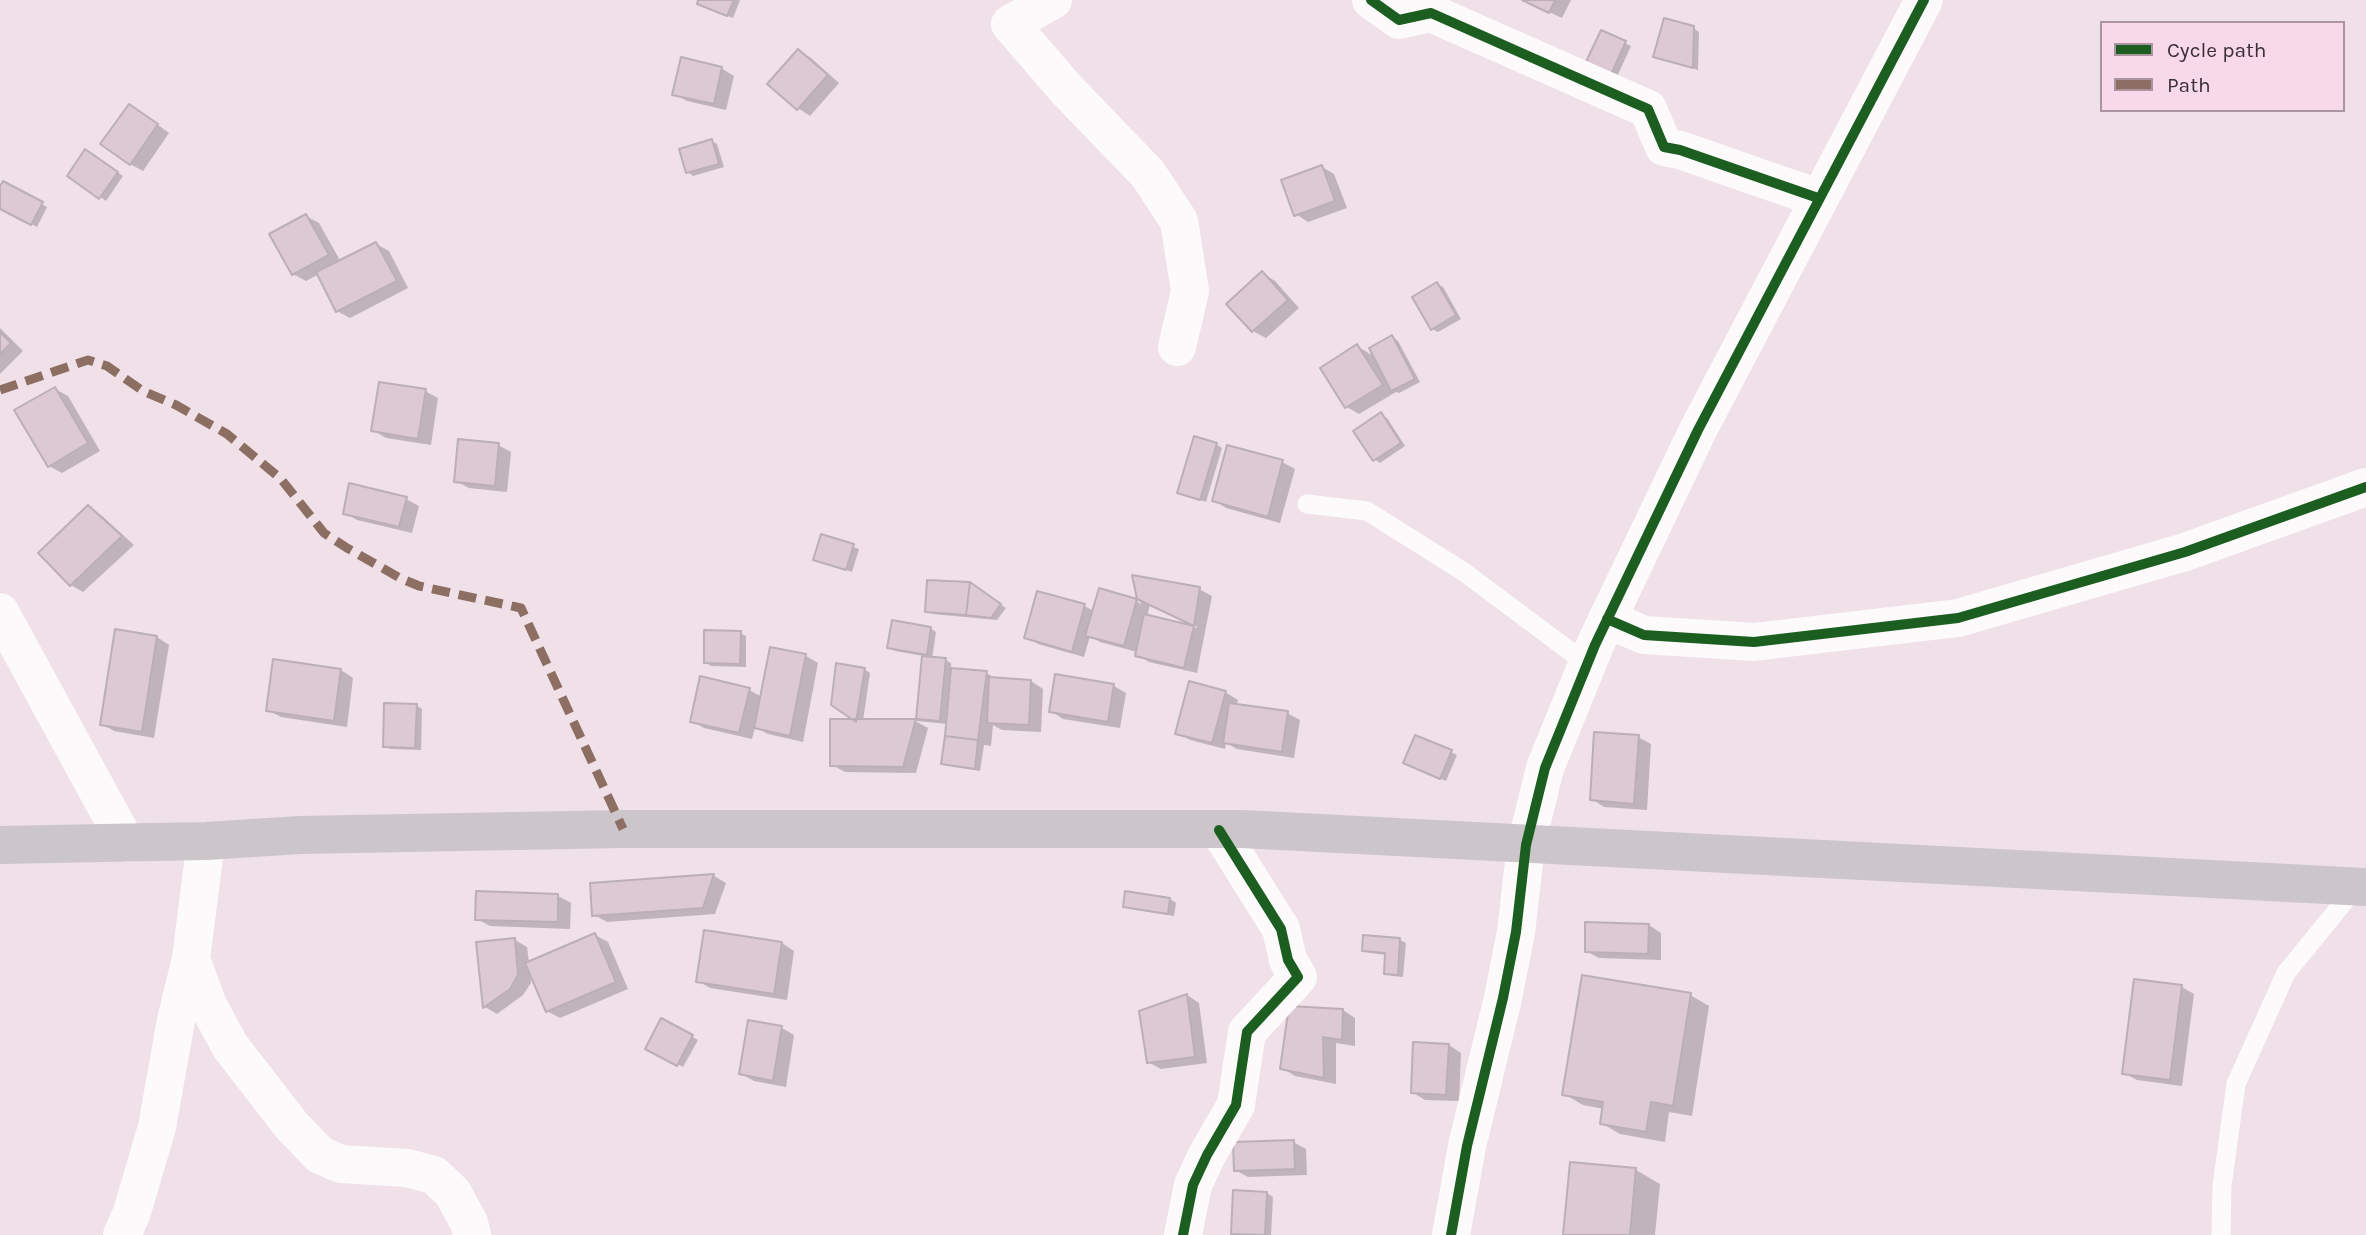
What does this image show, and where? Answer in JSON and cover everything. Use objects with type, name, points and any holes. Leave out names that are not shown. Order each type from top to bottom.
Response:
[{"type":"main road","points":[[0,845],[206,841],[300,835],[623,829],[1219,830],[2361,887]]},
{"type":"street","points":[[1053,0],[1010,24],[1067,90],[1147,174],[1180,221],[1190,291],[1177,347]]},
{"type":"street","points":[[1371,0],[1399,20],[1431,13],[1648,109],[1664,147],[1680,150],[1818,198]]},
{"type":"street","points":[[1451,1235],[1467,1146],[1483,1086],[1513,945],[1525,845],[1545,768],[1606,619],[1698,430],[1924,0]]},
{"type":"street","points":[[1606,619],[1644,635],[1754,642],[1958,618],[2185,552],[2366,486]]},
{"type":"street","points":[[0,612],[126,843]]},
{"type":"street","points":[[1183,1235],[1193,1185],[1236,1105],[1247,1032],[1298,977],[1288,960],[1281,929],[1219,830]]},
{"type":"street","points":[[122,1235],[132,1212],[157,1127],[176,1020],[191,959],[206,841]]},
{"type":"street","points":[[191,959],[208,1005],[230,1046],[292,1126],[320,1155],[341,1164],[407,1168],[434,1175],[453,1193],[469,1223],[472,1235]]},
{"type":"lane","points":[[1307,504],[1367,511],[1464,572],[1587,664]]},
{"type":"lane","points":[[2221,1235],[2222,1186],[2236,1084],[2286,973],[2361,887]]},
{"type":"building","points":[[698,0],[734,0],[727,16],[697,4]]},
{"type":"building","points":[[1522,0],[1555,0],[1549,13]]},
{"type":"building","points":[[1664,18],[1694,26],[1693,68],[1653,57]]},
{"type":"building","points":[[1601,30],[1626,41],[1610,77],[1584,66]]},
{"type":"building","points":[[798,49],[828,75],[797,110],[767,84]]},
{"type":"building","points":[[681,57],[722,67],[714,104],[672,95]]},
{"type":"building","points":[[129,104],[158,124],[130,165],[100,144]]},
{"type":"building","points":[[712,139],[719,164],[686,173],[679,149]]},
{"type":"building","points":[[85,149],[118,172],[99,199],[67,176]]},
{"type":"building","points":[[1322,165],[1335,201],[1294,216],[1281,180]]},
{"type":"building","points":[[3,181],[43,202],[31,225],[0,209],[0,186]]},
{"type":"building","points":[[306,214],[329,255],[292,275],[269,234]]},
{"type":"building","points":[[376,242],[397,281],[336,312],[316,272]]},
{"type":"building","points":[[1262,271],[1288,300],[1252,332],[1226,304]]},
{"type":"building","points":[[1437,282],[1456,315],[1431,330],[1412,297]]},
{"type":"building","points":[[0,332],[11,343],[0,354]]},
{"type":"building","points":[[1392,335],[1415,379],[1391,391],[1369,348]]},
{"type":"building","points":[[1357,344],[1383,385],[1345,408],[1320,368]]},
{"type":"building","points":[[379,382],[426,389],[418,439],[371,431]]},
{"type":"building","points":[[55,387],[88,443],[48,467],[14,410]]},
{"type":"building","points":[[1381,412],[1401,443],[1373,461],[1353,431]]},
{"type":"building","points":[[1194,436],[1217,443],[1200,500],[1177,493]]},
{"type":"building","points":[[458,439],[499,443],[495,486],[454,482]]},
{"type":"building","points":[[1227,445],[1283,460],[1268,517],[1212,501]]},
{"type":"building","points":[[349,483],[407,497],[399,527],[343,514]]},
{"type":"building","points":[[88,505],[122,536],[70,586],[38,553]]},
{"type":"building","points":[[821,534],[854,544],[846,570],[813,560]]},
{"type":"building","points":[[1132,575],[1200,587],[1194,626],[1137,599]]},
{"type":"building","points":[[927,580],[970,582],[966,615],[925,612]]},
{"type":"building","points":[[970,582],[1001,604],[991,618],[966,615]]},
{"type":"building","points":[[1099,588],[1137,599],[1124,646],[1085,636]]},
{"type":"building","points":[[1037,591],[1085,604],[1072,652],[1024,638]]},
{"type":"building","points":[[1144,614],[1194,626],[1184,668],[1135,656]]},
{"type":"building","points":[[892,620],[931,627],[927,655],[887,648]]},
{"type":"building","points":[[115,629],[157,636],[142,732],[100,725]]},
{"type":"building","points":[[704,630],[741,631],[740,664],[704,663]]},
{"type":"building","points":[[770,647],[806,654],[790,736],[754,728]]},
{"type":"building","points":[[922,656],[946,658],[940,721],[916,719]]},
{"type":"building","points":[[273,659],[341,669],[334,721],[266,711]]},
{"type":"building","points":[[836,663],[865,668],[856,722],[831,705]]},
{"type":"building","points":[[951,668],[987,671],[978,740],[945,736]]},
{"type":"building","points":[[1055,674],[1114,684],[1108,722],[1049,712]]},
{"type":"building","points":[[700,676],[750,688],[739,733],[690,722]]},
{"type":"building","points":[[989,677],[1031,680],[1029,725],[987,723]]},
{"type":"building","points":[[1189,681],[1226,691],[1212,743],[1175,734]]},
{"type":"building","points":[[384,703],[417,704],[415,748],[383,747]]},
{"type":"building","points":[[1229,703],[1288,711],[1282,752],[1223,743]]},
{"type":"building","points":[[830,719],[916,719],[903,767],[830,766]]},
{"type":"building","points":[[1594,732],[1639,735],[1634,804],[1590,800]]},
{"type":"building","points":[[1415,735],[1452,750],[1440,779],[1403,763]]},
{"type":"building","points":[[945,736],[978,740],[975,769],[941,764]]},
{"type":"building","points":[[714,874],[703,908],[592,916],[590,883]]},
{"type":"building","points":[[476,891],[558,894],[558,922],[475,920]]},
{"type":"building","points":[[1125,891],[1170,898],[1168,914],[1123,907]]},
{"type":"building","points":[[1585,922],[1649,924],[1648,954],[1585,952]]},
{"type":"building","points":[[704,930],[782,942],[774,994],[696,982]]},
{"type":"building","points":[[595,933],[616,982],[546,1012],[525,963]]},
{"type":"building","points":[[1363,935],[1400,938],[1398,975],[1384,974],[1385,953],[1362,951]]},
{"type":"building","points":[[515,938],[518,975],[510,989],[483,1008],[476,942]]},
{"type":"building","points":[[1582,975],[1691,993],[1673,1106],[1651,1102],[1646,1132],[1600,1124],[1603,1102],[1562,1095]]},
{"type":"building","points":[[2134,979],[2182,985],[2170,1080],[2122,1074]]},
{"type":"building","points":[[1187,994],[1195,1057],[1147,1063],[1139,1011]]},
{"type":"building","points":[[1289,1006],[1343,1009],[1342,1040],[1323,1037],[1324,1078],[1280,1069]]},
{"type":"building","points":[[661,1018],[693,1035],[677,1066],[645,1049]]},
{"type":"building","points":[[748,1020],[782,1026],[773,1081],[739,1074]]},
{"type":"building","points":[[1413,1042],[1449,1044],[1446,1095],[1411,1093]]},
{"type":"building","points":[[1294,1140],[1295,1169],[1234,1171],[1233,1142]]},
{"type":"building","points":[[1570,1162],[1636,1168],[1630,1235],[1563,1235]]},
{"type":"building","points":[[1233,1190],[1267,1192],[1265,1235],[1231,1234]]},
{"type":"marked path","points":[[0,390],[88,360],[107,366],[143,391],[176,405],[227,434],[281,479],[324,533],[347,548],[419,586],[521,608],[623,829]]},
{"type":"cycle path","points":[[1371,0],[1399,20],[1431,13],[1648,109],[1664,147],[1680,150],[1818,198]]},
{"type":"cycle path","points":[[1451,1235],[1467,1146],[1503,998],[1516,932],[1526,845],[1545,768],[1595,645],[1698,430],[1924,0]]},
{"type":"cycle path","points":[[1607,619],[1644,635],[1754,642],[1958,618],[2185,552],[2366,487]]},
{"type":"cycle path","points":[[1183,1235],[1193,1185],[1236,1105],[1247,1032],[1298,977],[1288,960],[1281,929],[1219,830]]}]
